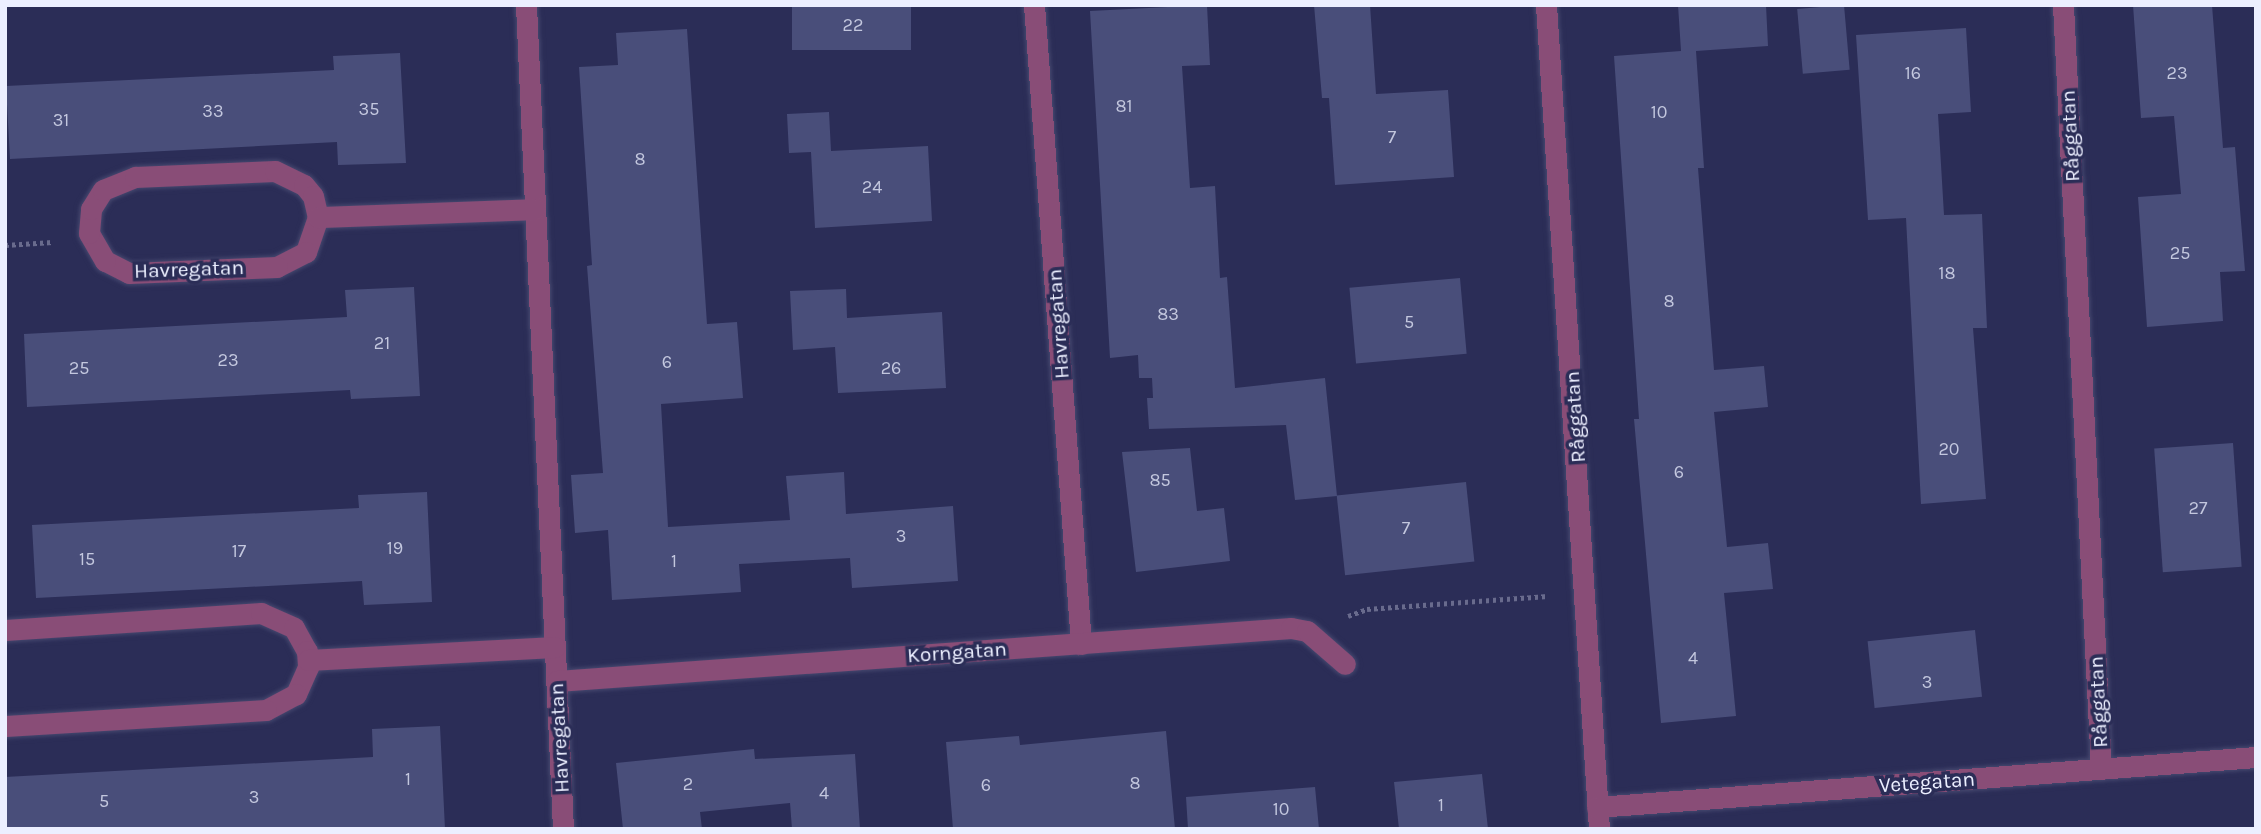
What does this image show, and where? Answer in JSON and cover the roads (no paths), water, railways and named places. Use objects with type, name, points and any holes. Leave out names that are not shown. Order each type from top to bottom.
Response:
[{"type":"street","name":"Havregatan","points":[[526,5],[563,829]]},
{"type":"street","name":"Havregatan","points":[[1034,5],[1081,644]]},
{"type":"street","name":"Råggatan","points":[[1546,5],[1587,593],[1599,829]]},
{"type":"street","name":"Råggatan","points":[[2063,5],[2101,769]]},
{"type":"street","name":"Havregatan","points":[[284,173],[309,191],[318,217],[306,252],[276,267],[129,273],[104,261],[90,239],[89,217],[97,198],[112,184],[135,177],[284,173]]},
{"type":"street","points":[[318,217],[535,209]]},
{"type":"street","points":[[5,630],[261,613],[294,628],[308,660],[307,675],[296,694],[266,710],[5,726]]},
{"type":"street","name":"Korngatan","points":[[557,681],[1291,628],[1307,631],[1345,664]]},
{"type":"street","points":[[308,660],[555,647]]},
{"type":"street","name":"Vetegatan","points":[[1597,807],[2256,757]]}]
